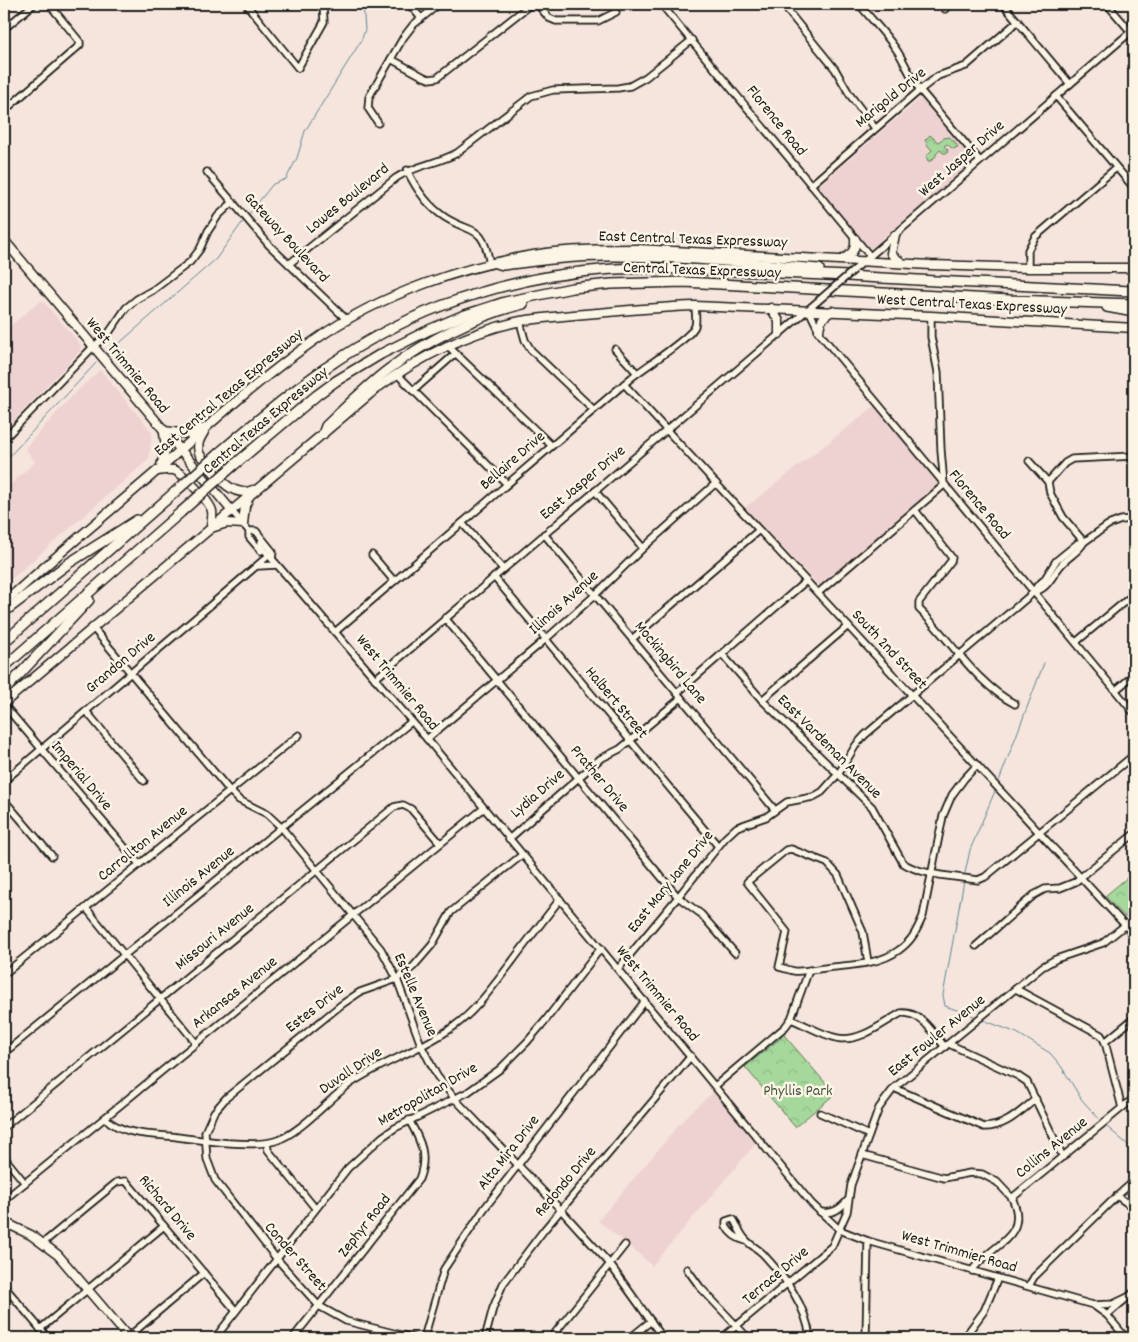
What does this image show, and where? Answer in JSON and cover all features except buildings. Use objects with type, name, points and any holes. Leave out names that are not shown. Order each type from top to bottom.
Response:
[{"type":"highway","points":[[493,264],[503,265],[574,257],[616,256],[735,262],[821,269],[830,275]]},
{"type":"highway","name":"Central Texas Expressway","points":[[4,642],[220,452],[284,398],[327,365],[363,342],[439,307],[476,294],[534,279],[601,270],[650,268],[830,275],[1134,292]]},
{"type":"highway","name":"Central Texas Expressway","points":[[4,667],[316,395],[381,354],[462,316],[506,302],[572,288],[611,284],[684,282],[1010,300],[1134,304]]},
{"type":"highway","points":[[323,434],[326,426],[389,369],[420,349],[457,328],[488,315],[515,306],[559,296],[572,288]]},
{"type":"highway","points":[[1084,302],[1134,312]]},
{"type":"highway","points":[[4,612],[69,563],[159,507]]},
{"type":"highway","points":[[4,691],[106,581],[111,573]]},
{"type":"main road","points":[[895,235],[891,253],[903,263]]},
{"type":"main road","points":[[843,259],[853,252],[856,246],[855,238]]},
{"type":"main road","name":"West Trimmier Road","points":[[4,240],[231,510]]},
{"type":"main road","name":"East Central Texas Expressway","points":[[4,602],[277,368],[316,339],[347,320],[376,305],[421,286],[493,264],[547,253],[592,250],[637,249],[843,259],[867,258]]},
{"type":"main road","points":[[867,258],[903,263],[1028,268],[1134,268]]},
{"type":"main road","points":[[4,704],[258,487],[397,374],[447,345],[479,333],[520,322],[563,316],[657,307],[695,306],[809,310]]},
{"type":"main road","points":[[771,308],[779,321],[779,334]]},
{"type":"main road","name":"West Central Texas Expressway","points":[[809,310],[1134,328]]},
{"type":"main road","points":[[819,331],[822,319],[832,311]]},
{"type":"main road","points":[[208,426],[199,441],[198,450],[200,455],[226,485],[234,490],[248,492],[258,487]]},
{"type":"main road","points":[[208,426],[189,434],[164,432],[165,456],[159,469],[182,474],[209,505],[212,512],[211,528]]},
{"type":"main road","points":[[211,528],[227,523],[243,524],[245,506],[250,494]]},
{"type":"main road","points":[[4,1222],[44,1243],[58,1255],[128,1337]]},
{"type":"street","points":[[4,29],[34,4]]},
{"type":"street","points":[[4,111],[80,46],[80,42],[49,4]]},
{"type":"street","points":[[246,4],[298,68],[324,22],[323,4]]},
{"type":"street","points":[[409,4],[421,18]]},
{"type":"street","points":[[378,123],[368,108],[369,97],[403,38],[421,18],[439,4]]},
{"type":"street","points":[[391,59],[428,79],[437,78],[531,4]]},
{"type":"street","points":[[537,4],[549,18],[556,21],[598,21],[616,12]]},
{"type":"street","points":[[782,4],[835,69],[850,95],[875,128]]},
{"type":"street","points":[[859,4],[895,47],[920,90],[980,161]]},
{"type":"street","points":[[944,9],[950,4]]},
{"type":"street","points":[[1003,4],[1070,84]]},
{"type":"street","points":[[1107,4],[1132,30]]},
{"type":"street","name":"Florence Road","points":[[664,5],[855,238],[867,258]]},
{"type":"street","name":"Marigold Drive","points":[[810,185],[920,90],[938,76],[966,66],[1018,21]]},
{"type":"street","name":"West Jasper Drive","points":[[809,310],[1132,30]]},
{"type":"street","name":"Lowes Boulevard","points":[[289,264],[390,182],[408,170],[445,159],[457,153],[531,96],[553,90],[630,86],[646,77],[692,40]]},
{"type":"street","points":[[1056,96],[1134,188]]},
{"type":"street","points":[[1028,268],[1028,250],[1035,237],[1116,168]]},
{"type":"street","points":[[408,170],[418,191],[436,210],[446,218],[470,228],[478,234],[487,248],[493,264]]},
{"type":"street","name":"Gateway Boulevard","points":[[207,172],[269,245],[347,320]]},
{"type":"street","points":[[4,439],[93,347],[108,334],[126,308],[190,262],[200,249],[208,231],[218,216],[233,202]]},
{"type":"street","name":"Bellaire Drive","points":[[335,632],[637,373],[667,352],[692,331],[695,324],[695,306]]},
{"type":"street","name":"Florence Road","points":[[809,310],[819,331],[944,485],[1134,713]]},
{"type":"street","name":"East Jasper Drive","points":[[375,679],[809,310]]},
{"type":"street","points":[[818,594],[944,485],[938,372],[931,337],[931,316]]},
{"type":"street","points":[[520,322],[525,340],[531,350],[594,410]]},
{"type":"street","points":[[447,345],[552,446]]},
{"type":"street","points":[[615,349],[637,373]]},
{"type":"street","points":[[413,391],[455,354]]},
{"type":"street","points":[[397,374],[507,484]]},
{"type":"street","name":"South 2nd Street","points":[[624,384],[1134,935]]},
{"type":"street","points":[[1048,482],[1065,463],[1072,460],[1134,456]]},
{"type":"street","points":[[1029,460],[1048,482],[1050,493],[1063,517],[1084,542]]},
{"type":"street","name":"Illinois Avenue","points":[[427,739],[546,639],[716,483]]},
{"type":"street","points":[[595,491],[643,548]]},
{"type":"street","name":"West Trimmier Road","points":[[231,510],[249,532],[249,537],[277,565],[427,739],[820,1212],[840,1230],[868,1241],[1093,1305],[1107,1315],[1126,1338]]},
{"type":"street","points":[[914,510],[952,558],[919,602],[919,609],[984,680],[1006,699],[1015,704]]},
{"type":"street","name":"East Mary Jane Drive","points":[[618,969],[718,846],[737,827],[766,817],[787,802],[814,797],[822,792],[839,774],[860,740],[1034,592],[1047,585],[1059,563],[1082,548],[1084,542],[1108,525],[1121,520],[1133,520]]},
{"type":"street","points":[[1133,520],[1134,549]]},
{"type":"street","points":[[462,523],[503,569]]},
{"type":"street","points":[[632,639],[759,530]]},
{"type":"street","name":"West Trimmier Road","points":[[249,532],[256,531],[273,552],[270,558]]},
{"type":"street","name":"Mockingbird Lane","points":[[544,534],[775,810]]},
{"type":"street","points":[[372,555],[394,581]]},
{"type":"street","name":"Grandon Drive","points":[[4,781],[257,566],[270,558]]},
{"type":"street","points":[[257,566],[277,565]]},
{"type":"street","name":"Halbert Street","points":[[494,577],[718,846]]},
{"type":"street","name":"Lydia Drive","points":[[509,839],[600,759],[620,749],[722,654],[806,581]]},
{"type":"street","points":[[4,586],[12,595]]},
{"type":"street","points":[[1076,642],[1134,594]]},
{"type":"street","name":"Prather Drive","points":[[445,618],[498,679],[678,897],[701,914],[735,953]]},
{"type":"street","points":[[762,700],[848,626]]},
{"type":"street","name":"Estelle Avenue","points":[[93,628],[230,791],[239,800],[267,814],[282,828],[353,914],[381,949],[397,979],[421,1045],[437,1076],[455,1099],[609,1263],[663,1338]]},
{"type":"street","name":"East Vardeman Avenue","points":[[722,654],[762,700],[872,807],[903,862],[909,867],[982,879],[1134,755]]},
{"type":"street","points":[[1116,690],[1134,675]]},
{"type":"street","name":"Imperial Drive","points":[[4,704],[139,864]]},
{"type":"street","points":[[86,711],[144,781]]},
{"type":"street","name":"Illinois Avenue","points":[[4,1053],[411,722]]},
{"type":"street","name":"Carrollton Avenue","points":[[4,974],[299,735]]},
{"type":"street","points":[[868,962],[863,932],[858,918],[838,874],[827,863],[796,850],[786,850],[747,882],[787,932],[779,966],[794,971],[809,970],[868,962],[888,957],[898,951],[914,936],[923,916],[940,825],[948,803],[964,779],[977,766]]},
{"type":"street","points":[[4,800],[52,856]]},
{"type":"street","name":"Missouri Avenue","points":[[4,1127],[394,807],[403,805],[411,808],[440,843]]},
{"type":"street","name":"Arkansas Avenue","points":[[4,1200],[484,808]]},
{"type":"street","points":[[976,946],[1034,895],[1045,889],[1068,886],[1134,834]]},
{"type":"street","name":"Estes Drive","points":[[205,1140],[205,1132],[214,1112],[233,1091],[341,1004],[360,992],[397,979],[414,967],[426,953],[451,912],[522,855]]},
{"type":"street","name":"Duvall Drive","points":[[105,1118],[122,1130],[143,1134],[266,1143],[281,1139],[365,1074],[437,1038],[453,1027],[474,1008],[560,900]]},
{"type":"street","points":[[86,908],[196,1043]]},
{"type":"street","name":"East Fowler Avenue","points":[[840,1230],[847,1212],[847,1201],[879,1108],[894,1088],[1048,963],[1103,944],[1134,918]]},
{"type":"street","name":"Metropolitan Drive","points":[[215,1338],[348,1168],[388,1132],[455,1099],[489,1077],[527,1042],[601,948]]},
{"type":"street","points":[[715,1086],[785,1027],[791,1019],[809,970]]},
{"type":"street","points":[[1016,988],[1101,1035],[1105,1042],[1122,1108]]},
{"type":"street","name":"Alta Mira Drive","points":[[424,1338],[444,1269],[484,1209],[645,1001]]},
{"type":"street","points":[[791,1019],[836,1038],[845,1039],[863,1034],[901,1013],[908,1013],[919,1017],[947,1045],[1023,1079],[1036,1099],[1063,1157]]},
{"type":"street","points":[[1105,1042],[1134,1018]]},
{"type":"street","name":"Redondo Drive","points":[[485,1338],[502,1284],[544,1230],[691,1056]]},
{"type":"street","points":[[894,1088],[984,1127],[1005,1123],[1036,1099]]},
{"type":"street","name":"Collins Avenue","points":[[972,1271],[980,1261],[1011,1236],[1017,1219],[1012,1198],[1134,1098]]},
{"type":"street","points":[[820,1114],[870,1135]]},
{"type":"street","name":"Zephyr Road","points":[[293,1338],[419,1179],[423,1167],[423,1154],[417,1134],[409,1120]]},
{"type":"street","name":"Conder Street","points":[[205,1140],[206,1159],[215,1180],[276,1258],[319,1306],[346,1321],[413,1338]]},
{"type":"street","points":[[266,1143],[268,1150],[315,1208]]},
{"type":"street","points":[[862,1155],[944,1178],[970,1173],[982,1174],[997,1182],[1012,1198]]},
{"type":"street","points":[[4,1157],[25,1183]]},
{"type":"street","name":"Richard Drive","points":[[44,1243],[117,1182],[126,1180],[236,1311]]},
{"type":"street","points":[[1029,1286],[1038,1273],[1134,1181]]},
{"type":"street","points":[[1117,1196],[1134,1208]]},
{"type":"street","points":[[820,1212],[835,1212],[847,1201]]},
{"type":"street","points":[[40,1329],[164,1226]]},
{"type":"street","name":"Terrace Drive","points":[[722,1338],[827,1252],[840,1230]]},
{"type":"street","points":[[746,1241],[763,1254],[788,1284],[807,1317],[810,1338]]},
{"type":"street","points":[[866,1338],[868,1241]]},
{"type":"street","points":[[551,1338],[625,1245]]},
{"type":"street","points":[[687,1269],[700,1287],[748,1338]]},
{"type":"street","points":[[128,1337],[204,1274]]},
{"type":"street","points":[[964,1338],[984,1311],[998,1278]]},
{"type":"street","points":[[4,1286],[48,1338]]},
{"type":"street","points":[[1093,1305],[1113,1304],[1132,1294]]},
{"type":"street","points":[[1107,1315],[1132,1294]]},
{"type":"street","points":[[630,1338],[650,1321]]},
{"type":"shaded area","points":[[921,98],[974,161],[870,249],[817,187]]},
{"type":"shaded area","points":[[42,300],[81,345],[80,351],[4,431],[4,331]]},
{"type":"shaded area","points":[[100,370],[152,432],[149,459],[9,581],[4,576],[4,490],[35,462],[25,448],[73,395]]},
{"type":"shaded area","points":[[876,405],[939,484],[819,586],[745,508]]},
{"type":"shaded area","points":[[715,1091],[757,1142],[652,1266],[630,1246],[617,1261],[610,1254],[622,1240],[598,1221],[689,1113]]},
{"type":"green space","points":[[930,135],[938,142],[949,137],[958,147],[953,149],[947,144],[944,146],[948,150],[947,153],[943,153],[940,150],[931,161],[928,161],[926,156],[932,150],[925,140]]},
{"type":"green space","points":[[1134,872],[1134,911],[1125,917],[1105,896]]},
{"type":"green space","name":"Phyllis Park","points":[[784,1035],[835,1094],[795,1127],[745,1067]]},
{"type":"waterway","points":[[248,215],[273,184],[286,179],[297,158],[305,131],[361,41],[365,30],[363,4]]},
{"type":"waterway","points":[[107,354],[216,259],[244,220]]},
{"type":"waterway","points":[[4,462],[96,363]]},
{"type":"waterway","points":[[999,781],[1044,663]]},
{"type":"waterway","points":[[965,873],[970,850],[995,791]]},
{"type":"waterway","points":[[964,881],[943,995],[945,1006],[974,1016]]},
{"type":"waterway","points":[[983,1020],[1017,1033],[1050,1053],[1061,1066],[1082,1100],[1101,1121]]},
{"type":"waterway","points":[[1107,1127],[1134,1150]]}]
